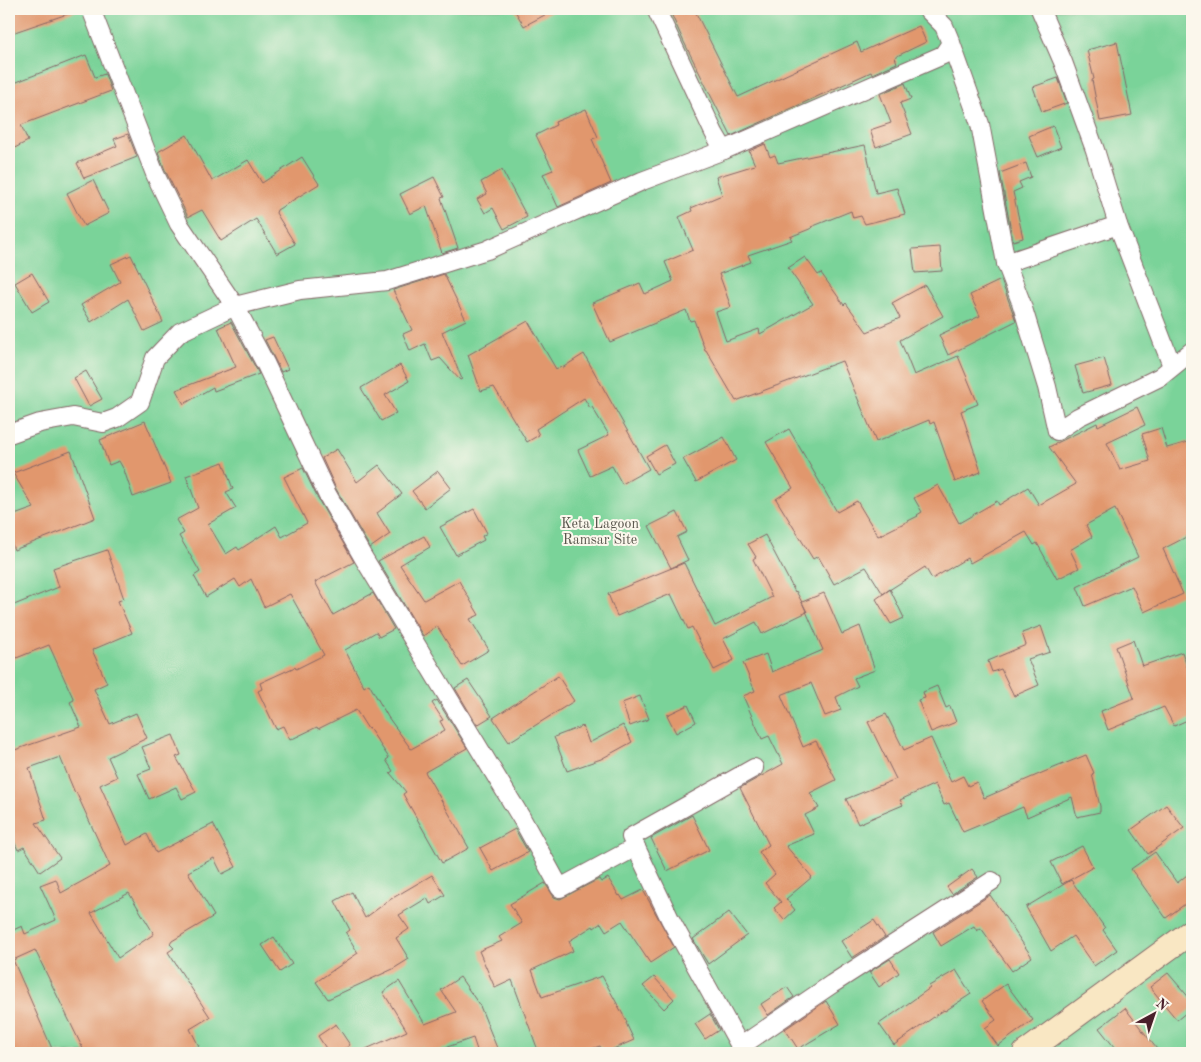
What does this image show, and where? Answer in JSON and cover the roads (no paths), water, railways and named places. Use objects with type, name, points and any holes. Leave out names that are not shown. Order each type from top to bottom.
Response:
[{"type":"main road","points":[[1025,1053],[1192,931]]},
{"type":"street","points":[[92,9],[155,174],[179,224],[234,306],[266,364],[328,494],[373,573],[482,752],[560,888],[636,847]]},
{"type":"street","points":[[656,9],[714,133],[724,150]]},
{"type":"street","points":[[927,9],[944,26],[980,124],[1006,263],[1021,302],[1041,368],[1056,431],[1078,417],[1160,377],[1192,351]]},
{"type":"street","points":[[1040,9],[1063,62],[1095,150],[1118,225],[1172,366]]},
{"type":"street","points":[[9,434],[40,424],[73,417],[104,423],[117,418],[140,402],[155,358],[180,332],[234,306],[300,290],[387,280],[487,250],[642,181],[724,150],[943,55],[951,43]]},
{"type":"street","points":[[1006,263],[1118,225]]},
{"type":"street","points":[[754,768],[631,837],[670,919],[742,1050],[832,984],[992,881]]},
{"type":"park label","name":"Keta Lagoon Ramsar Site","points":[[600,532]]}]
